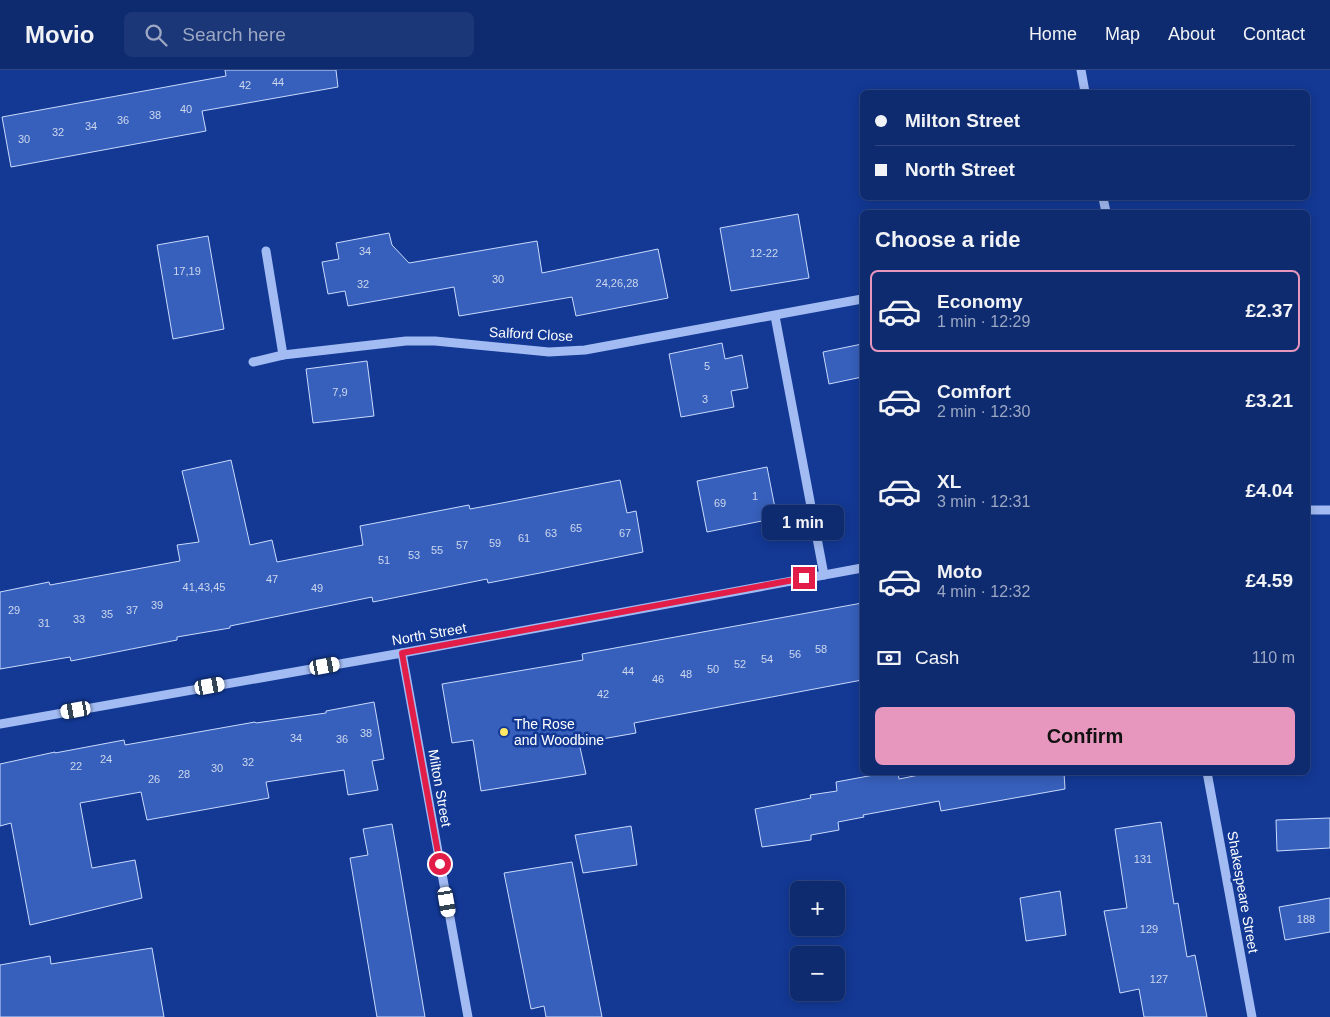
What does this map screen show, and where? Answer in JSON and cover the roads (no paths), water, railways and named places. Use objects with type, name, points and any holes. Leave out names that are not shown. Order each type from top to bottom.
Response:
[{"type":"street","points":[[1081,70],[1085,90]]},
{"type":"street","points":[[266,251],[283,356]]},
{"type":"street","name":"Salford Close","points":[[253,362],[283,356],[406,341],[435,341],[549,352],[586,350],[860,299]]},
{"type":"street","points":[[775,316],[824,575]]},
{"type":"street","points":[[1310,510],[1330,510]]},
{"type":"street","name":"North Street","points":[[0,724],[402,653],[860,568]]},
{"type":"street","name":"Milton Street","points":[[402,653],[468,1017]]},
{"type":"street","name":"Shakespeare Street","points":[[1208,775],[1252,1017]]},
{"type":"place","name":"The Rose and Woodbine","points":[[504,732]]}]
